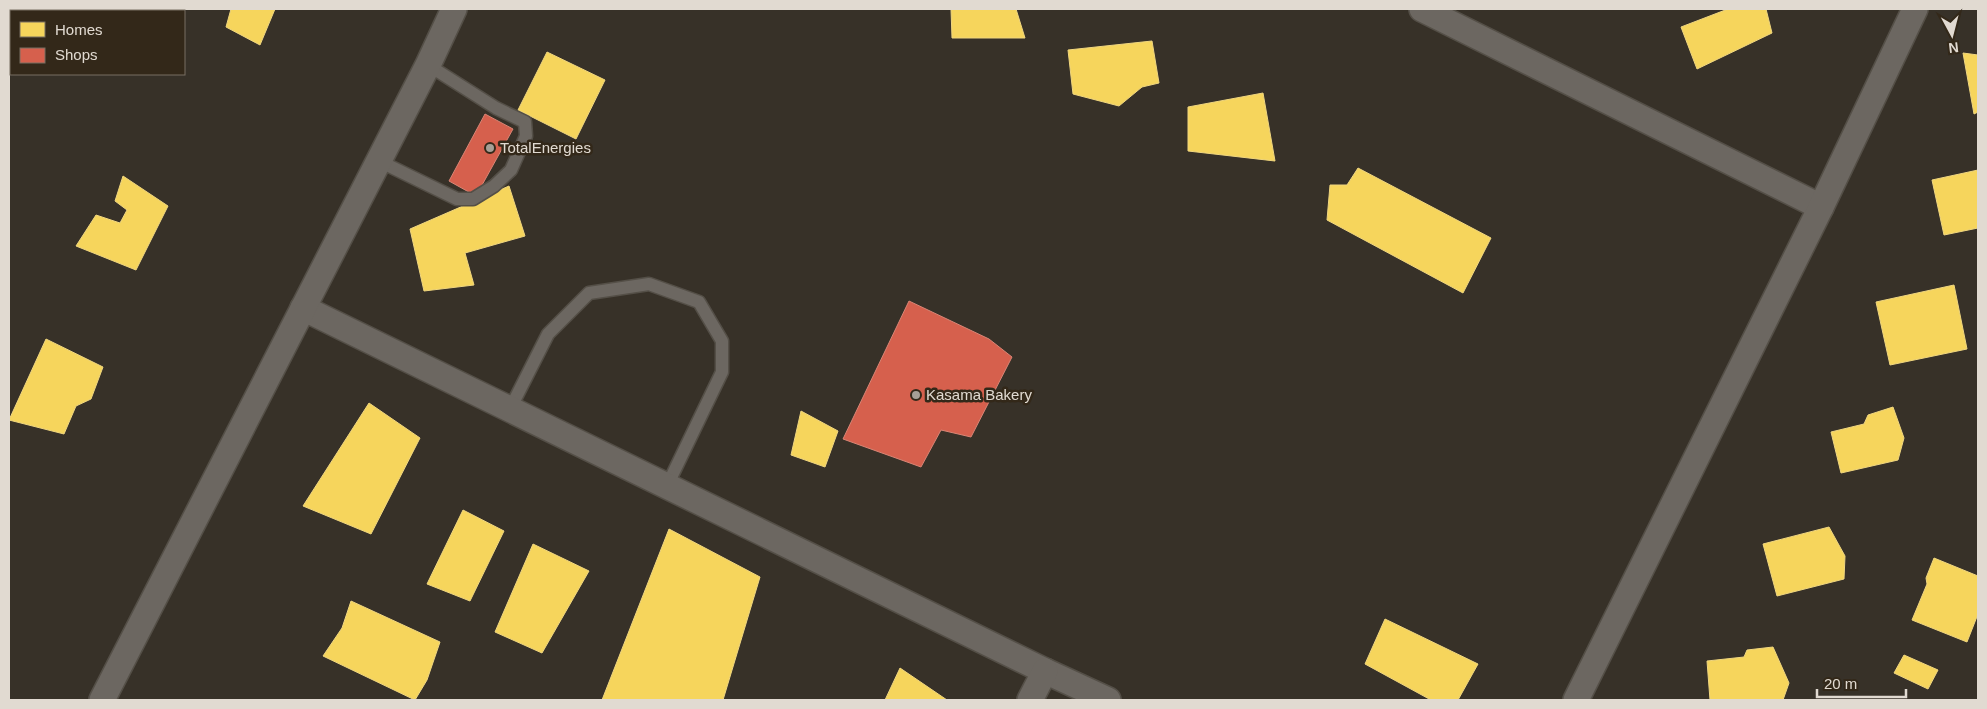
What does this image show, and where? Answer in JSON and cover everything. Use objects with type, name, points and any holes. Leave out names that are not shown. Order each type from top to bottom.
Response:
[{"type":"street","points":[[102,700],[428,65],[454,9]]},
{"type":"street","points":[[1422,9],[1821,207]]},
{"type":"street","points":[[1576,700],[1821,207],[1915,9]]},
{"type":"street","points":[[303,308],[1045,671],[1108,700]]},
{"type":"street","points":[[1030,700],[1045,671]]},
{"type":"lane","points":[[378,161],[457,199],[474,199],[480,196],[511,170],[526,136],[524,122],[496,108],[428,65]]},
{"type":"lane","points":[[510,409],[548,334],[589,293],[649,284],[700,302],[722,341],[722,372],[667,486]]},
{"type":"building: Homes","points":[[231,9],[275,9],[260,45],[226,27]]},
{"type":"building: Homes","points":[[951,9],[1016,9],[1025,38],[952,38]]},
{"type":"building: Homes","points":[[1728,9],[1766,9],[1772,33],[1697,69],[1681,27]]},
{"type":"building: Homes","points":[[1152,41],[1159,83],[1142,87],[1119,106],[1073,94],[1068,50]]},
{"type":"building: Homes","points":[[547,52],[605,80],[576,139],[518,110]]},
{"type":"building: Homes","points":[[1963,53],[1978,55],[1978,112],[1974,114]]},
{"type":"building: Homes","points":[[1263,93],[1275,161],[1188,151],[1188,107]]},
{"type":"building: Homes","points":[[1358,168],[1491,238],[1463,293],[1327,220],[1330,185],[1347,185]]},
{"type":"building: Homes","points":[[1978,170],[1978,228],[1944,235],[1932,180]]},
{"type":"building: Homes","points":[[123,176],[168,206],[136,270],[76,246],[96,215],[120,223],[127,210],[115,201]]},
{"type":"building: Homes","points":[[509,186],[525,236],[465,253],[474,285],[424,291],[410,229]]},
{"type":"building: Homes","points":[[1954,285],[1967,349],[1890,365],[1876,302]]},
{"type":"building: Homes","points":[[46,339],[103,367],[91,399],[76,406],[64,434],[9,420]]},
{"type":"building: Homes","points":[[369,403],[420,438],[371,534],[303,506]]},
{"type":"building: Homes","points":[[1893,407],[1904,438],[1898,460],[1841,473],[1831,432],[1864,424],[1868,415]]},
{"type":"building: Homes","points":[[801,411],[838,431],[825,467],[791,455]]},
{"type":"building: Homes","points":[[463,510],[504,531],[470,601],[427,584]]},
{"type":"building: Homes","points":[[1829,527],[1845,556],[1844,579],[1777,596],[1763,544]]},
{"type":"building: Homes","points":[[669,529],[760,577],[723,700],[602,700]]},
{"type":"building: Homes","points":[[533,544],[589,571],[542,653],[495,632]]},
{"type":"building: Homes","points":[[1934,558],[1978,576],[1978,614],[1967,642],[1912,620],[1927,584],[1926,578]]},
{"type":"building: Homes","points":[[351,601],[440,642],[427,680],[415,700],[323,656],[342,628]]},
{"type":"building: Homes","points":[[1385,619],[1478,664],[1458,700],[1431,700],[1365,664]]},
{"type":"building: Homes","points":[[1773,647],[1789,683],[1783,700],[1710,700],[1707,661],[1744,657],[1747,650]]},
{"type":"building: Homes","points":[[1904,655],[1938,670],[1928,689],[1894,673]]},
{"type":"building: Homes","points":[[900,668],[947,700],[885,700]]},
{"type":"building: Shops","points":[[485,114],[513,129],[476,196],[449,181]]},
{"type":"building: Shops","points":[[909,301],[989,339],[1012,357],[971,437],[941,430],[921,467],[843,439]]},
{"type":"place","name":"TotalEnergies","points":[[490,148]]},
{"type":"place","name":"Kasama Bakery","points":[[916,395]]}]
